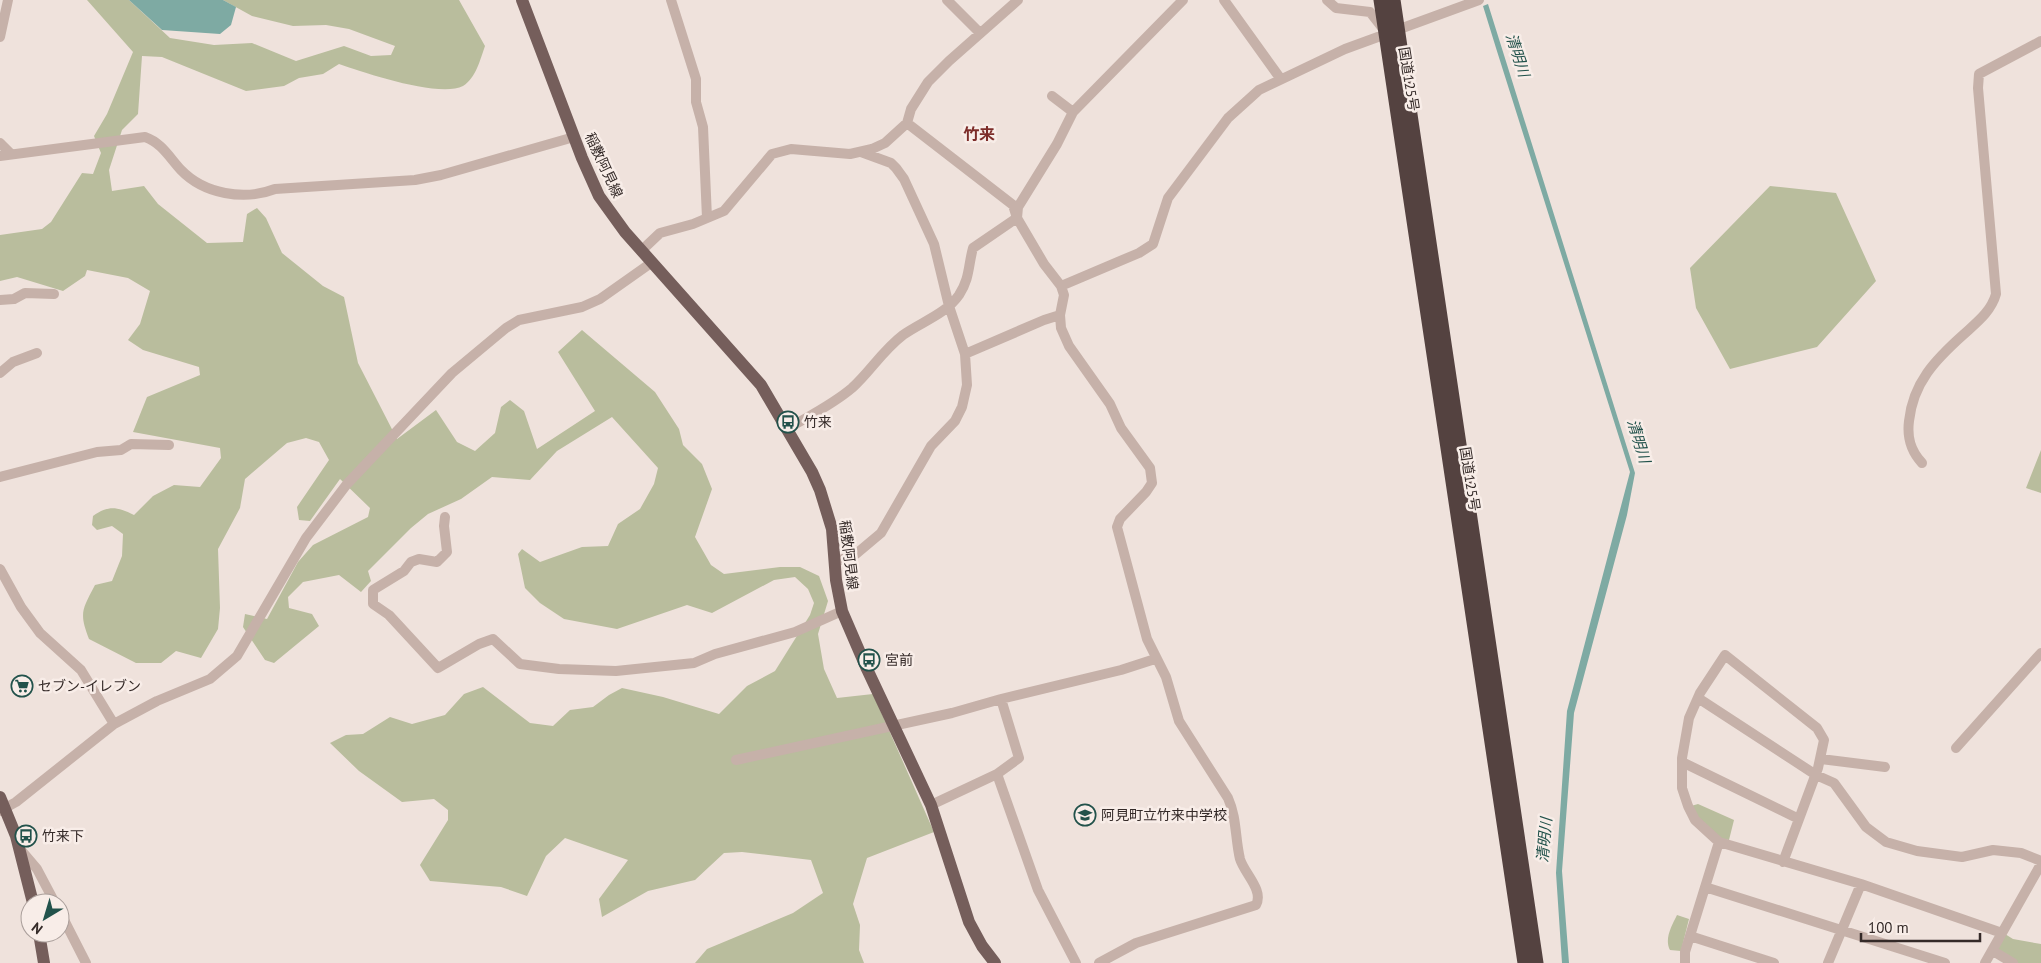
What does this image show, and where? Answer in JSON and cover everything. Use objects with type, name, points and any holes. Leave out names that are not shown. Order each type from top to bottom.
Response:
[{"type":"highway","name":"国道125号","points":[[1381,0],[1392,31],[1536,963]]},
{"type":"highway","name":"国道125号","points":[[1393,0],[1392,31],[1525,963]]},
{"type":"main road","name":"稲敷阿見線","points":[[522,0],[574,137],[599,196],[616,221],[651,263],[761,385],[820,490],[832,528],[836,580],[842,610],[867,669],[931,804],[969,922],[982,946],[995,963]]},
{"type":"main road","points":[[2,806],[20,849],[31,893]]},
{"type":"main road","points":[[41,943],[44,963]]},
{"type":"street","points":[[0,38],[8,0]]},
{"type":"street","points":[[671,0],[696,79],[696,102],[703,127],[707,218]]},
{"type":"street","points":[[947,0],[980,34]]},
{"type":"street","points":[[641,250],[660,233],[707,218],[730,207],[772,154],[792,149],[850,154],[885,143],[907,123],[911,109],[928,82],[1018,0]]},
{"type":"street","points":[[1017,218],[1018,207],[1073,112],[1183,0]]},
{"type":"street","points":[[1224,0],[1280,78]]},
{"type":"street","points":[[1327,0],[1336,8],[1370,12],[1392,31]]},
{"type":"street","points":[[1061,286],[1139,253],[1153,244],[1168,198],[1228,118],[1245,100],[1280,78],[1392,31],[1479,0]]},
{"type":"street","points":[[1922,463],[1910,445],[1908,430],[1911,406],[1918,384],[1936,362],[1982,319],[1994,304],[1996,294],[1978,88],[1979,74],[2041,41]]},
{"type":"street","points":[[1052,96],[1073,112]]},
{"type":"street","points":[[907,123],[1013,205],[1017,218],[1044,264],[1061,286],[1064,295],[1060,316],[1061,328],[1068,346],[1110,404],[1121,428],[1150,468],[1152,483],[1120,519],[1117,527],[1147,639],[1155,659],[1166,677],[1172,704],[1184,732],[1234,810],[1241,860],[1256,889],[1258,902],[1256,905],[1136,942],[1099,963]]},
{"type":"street","points":[[0,143],[5,155],[145,137],[156,141],[182,171],[208,189],[234,194],[262,194],[275,189],[415,180],[574,137]]},
{"type":"street","points":[[835,562],[856,554],[881,533],[931,446],[955,421],[962,407],[967,385],[965,354],[949,306],[934,244],[904,180],[890,163],[861,152]]},
{"type":"street","points":[[787,429],[829,405],[853,386],[869,367],[903,335],[949,306],[959,296],[968,279],[973,248],[1017,218]]},
{"type":"street","points":[[2,806],[114,724],[150,704],[210,680],[237,656],[306,538],[347,484],[452,373],[500,333],[519,320],[582,307],[600,299],[651,263]]},
{"type":"street","points":[[0,300],[14,299],[25,293],[54,294]]},
{"type":"street","points":[[965,354],[1044,320],[1060,316]]},
{"type":"street","points":[[0,372],[13,362],[37,353]]},
{"type":"street","points":[[0,477],[97,452],[121,450],[131,444],[169,445]]},
{"type":"street","points":[[445,517],[444,526],[447,552],[444,557],[438,562],[419,559],[411,562],[404,572],[373,590],[373,604],[388,615],[438,668],[479,644],[493,640],[520,664],[559,669],[616,671],[694,663],[715,654],[795,632],[842,610]]},
{"type":"street","points":[[0,569],[21,607],[40,633],[81,670],[114,724]]},
{"type":"street","points":[[1956,748],[2041,653]]},
{"type":"street","points":[[1783,862],[1816,774],[1824,740],[1817,728],[1726,655],[1711,674],[1689,718],[1682,762],[1682,788],[1695,820],[1719,842],[1783,862],[1861,884],[2002,933]]},
{"type":"street","points":[[736,760],[894,724],[952,713],[1121,670],[1155,659]]},
{"type":"street","points":[[1698,698],[1816,774],[1834,782],[1866,827],[1886,842],[1917,851],[1962,857],[1993,850],[2021,853],[2041,863],[1985,963]]},
{"type":"street","points":[[931,804],[997,774],[1019,758],[1001,699]]},
{"type":"street","points":[[1821,759],[1885,767]]},
{"type":"street","points":[[1682,762],[1799,819]]},
{"type":"street","points":[[997,774],[1038,890],[1076,963]]},
{"type":"street","points":[[1685,963],[1685,952],[1719,842]]},
{"type":"street","points":[[20,849],[37,869],[50,893]]},
{"type":"street","points":[[1828,963],[1861,884]]},
{"type":"street","points":[[1705,887],[1842,928],[1945,963]]},
{"type":"street","points":[[70,932],[86,963]]},
{"type":"street","points":[[1690,936],[1774,963]]},
{"type":"street","points":[[1993,951],[2013,963]]},
{"type":"green space","points":[[87,0],[129,0],[170,38],[214,45],[252,43],[296,61],[344,46],[371,56],[391,55],[395,46],[349,29],[326,25],[293,26],[252,16],[223,0],[459,0],[485,46],[471,78],[463,86],[452,89],[420,87],[339,64],[323,74],[299,78],[284,86],[246,91],[162,57],[142,56],[138,114],[122,130],[109,170],[112,191],[144,186],[158,204],[207,243],[243,242],[247,214],[257,208],[266,218],[282,253],[323,286],[344,297],[358,363],[397,439],[436,410],[457,442],[475,451],[495,433],[501,407],[510,400],[524,411],[537,449],[595,411],[558,352],[582,330],[655,392],[679,429],[683,445],[702,464],[712,489],[695,537],[711,565],[724,574],[780,567],[800,567],[819,576],[828,601],[818,634],[824,669],[837,698],[873,694],[934,832],[867,858],[853,904],[860,925],[859,950],[864,963],[695,963],[707,949],[793,913],[823,893],[811,860],[742,852],[724,853],[695,880],[648,891],[602,917],[599,899],[628,860],[565,838],[546,856],[527,896],[501,887],[430,881],[420,865],[448,820],[448,810],[434,799],[402,802],[359,771],[330,743],[346,735],[363,734],[390,717],[412,724],[445,715],[464,694],[483,687],[530,723],[553,726],[570,710],[593,707],[622,688],[663,697],[719,714],[747,686],[775,671],[810,615],[814,603],[808,589],[795,577],[774,580],[712,613],[687,605],[617,629],[564,619],[540,603],[525,588],[518,554],[522,549],[540,562],[582,547],[608,546],[618,524],[640,509],[654,484],[658,468],[612,417],[557,451],[530,480],[492,477],[461,499],[428,514],[411,528],[368,571],[371,581],[361,592],[339,575],[303,582],[288,597],[289,608],[312,614],[319,626],[274,663],[265,660],[243,627],[245,614],[267,619],[298,562],[313,545],[368,517],[370,508],[340,479],[310,521],[299,520],[297,507],[329,460],[319,442],[306,438],[287,443],[245,479],[240,508],[218,549],[220,608],[218,629],[201,658],[176,651],[161,663],[136,663],[89,639],[83,612],[95,585],[112,581],[122,556],[123,534],[112,526],[97,530],[92,525],[93,516],[113,508],[134,515],[153,496],[174,485],[200,487],[221,458],[220,448],[133,432],[147,397],[200,375],[199,367],[143,350],[128,340],[140,324],[150,291],[128,278],[87,270],[85,276],[63,291],[17,277],[0,281],[0,235],[42,229],[51,222],[82,173],[93,174],[101,153],[94,136],[107,114],[133,52]]},
{"type":"green space","points":[[1770,186],[1836,193],[1876,281],[1817,347],[1730,369],[1696,308],[1690,268]]},
{"type":"green space","points":[[2041,450],[2041,493],[2026,488]]},
{"type":"green space","points":[[1698,804],[1734,820],[1729,840],[1717,836],[1702,823],[1691,806]]},
{"type":"green space","points":[[1677,915],[1689,919],[1681,951],[1670,950],[1668,946],[1669,932]]},
{"type":"green space","points":[[2005,934],[2013,939],[2041,944],[2041,963],[2017,963],[1995,950]]},
{"type":"water","points":[[129,0],[223,0],[236,7],[231,25],[220,34],[162,30]]},
{"type":"water","points":[[1488,4],[1635,473],[1627,515],[1574,713],[1562,871],[1569,963],[1562,963],[1556,873],[1567,711],[1630,472],[1483,6]]},
{"type":"place","name":"竹来","points":[[788,422]]},
{"type":"place","name":"宮前","points":[[869,660]]},
{"type":"place","name":"セブン-イレブン","points":[[22,686]]},
{"type":"place","name":"阿見町立竹来中学校","points":[[1085,815]]},
{"type":"place","name":"竹来下","points":[[26,836]]},
{"type":"district","name":"竹来","points":[[979,134]]},
{"type":"water label","name":"清明川","points":[[1518,55]]},
{"type":"water label","name":"清明川","points":[[1639,441]]},
{"type":"water label","name":"清明川","points":[[1544,840]]}]
